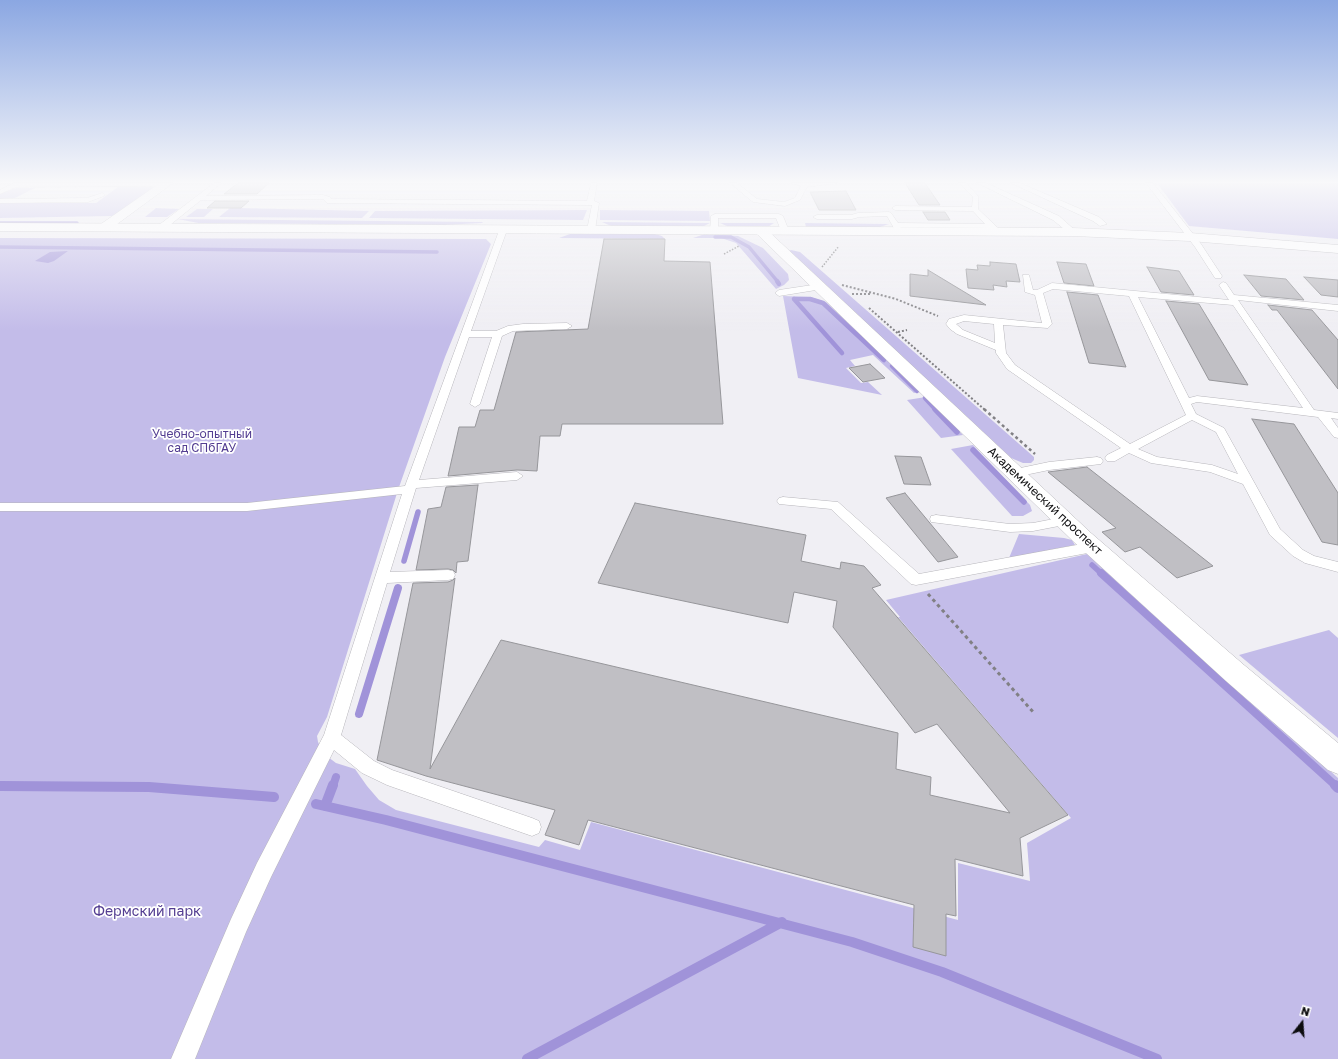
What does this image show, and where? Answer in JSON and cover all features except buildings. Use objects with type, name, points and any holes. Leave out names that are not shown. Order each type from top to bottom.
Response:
[{"type":"main road","name":"Академический проспект","points":[[763,232],[826,277],[972,430],[1064,521],[1235,673],[1338,761]]},
{"type":"main road","points":[[1083,232],[1190,237],[1338,249]]},
{"type":"lane","points":[[183,1059],[258,884],[332,737],[410,487],[467,334],[502,232]]},
{"type":"lane","points":[[1186,232],[1198,246],[1218,276]]},
{"type":"lane","points":[[779,293],[826,277]]},
{"type":"lane","points":[[1026,277],[1030,292],[1039,294]]},
{"type":"lane","points":[[1039,294],[1042,290],[1052,286],[1062,286],[1132,293],[1338,308]]},
{"type":"lane","points":[[1223,286],[1316,413],[1338,435]]},
{"type":"lane","points":[[1132,293],[1192,416],[1220,430],[1246,481],[1275,532],[1298,553],[1310,560],[1338,567]]},
{"type":"lane","points":[[1000,348],[960,332],[953,328],[951,324],[952,321],[964,318],[1045,326],[1047,324],[1039,294]]},
{"type":"lane","points":[[998,322],[1000,348],[1003,358],[1011,367],[1129,448],[1140,455],[1155,460],[1212,469],[1230,474],[1246,481]]},
{"type":"lane","points":[[467,334],[498,334],[523,326],[567,326]]},
{"type":"lane","points":[[475,404],[498,334]]},
{"type":"lane","points":[[1186,402],[1196,399],[1338,416]]},
{"type":"lane","points":[[1110,458],[1192,416]]},
{"type":"lane","points":[[1015,473],[1049,466],[1097,461]]},
{"type":"lane","points":[[0,507],[247,507],[410,487],[517,476]]},
{"type":"lane","points":[[783,501],[834,505],[916,580],[1093,547]]},
{"type":"lane","points":[[936,519],[1010,528],[1033,527],[1064,521]]},
{"type":"lane","points":[[381,578],[448,575]]},
{"type":"lane","points":[[332,737],[368,767],[388,777],[532,828]]},
{"type":"path","points":[[826,277],[840,246]]},
{"type":"path","points":[[724,254],[736,248]]},
{"type":"path","points":[[817,263],[826,277],[842,285],[896,299],[952,321]]},
{"type":"path","points":[[842,285],[858,298]]},
{"type":"path","points":[[864,303],[1036,455]]},
{"type":"path","points":[[897,332],[907,330]]},
{"type":"path","points":[[916,580],[1034,713]]},
{"type":"green space","points":[[1263,232],[1338,232],[1338,239]]},
{"type":"green space","points":[[570,234],[655,234],[662,236],[665,239],[559,238]]},
{"type":"green space","points":[[705,234],[738,236],[763,248],[788,274],[789,280],[784,285],[776,289],[736,243],[721,238],[693,238]]},
{"type":"green space","points":[[0,238],[486,239],[491,244],[445,357],[398,490],[327,717],[317,736],[318,742],[324,754],[336,763],[355,769],[379,800],[396,810],[539,847],[545,840],[580,850],[591,822],[958,920],[958,863],[1030,881],[1027,843],[1071,818],[898,617],[900,617],[886,600],[1087,554],[1090,555],[1338,778],[1338,1059],[0,1059]],"holes":[[[913,922],[946,931],[946,953],[913,943]]]},
{"type":"green space","points":[[789,251],[800,252],[1034,457],[1034,460],[1031,463],[1023,463],[1011,458]]},
{"type":"green space","points":[[783,296],[810,297],[826,302],[921,391],[914,393],[873,355],[850,360],[855,366],[846,368],[861,383],[868,382],[882,395],[798,378]]},
{"type":"green space","points":[[926,397],[963,435],[941,438],[907,400]]},
{"type":"green space","points":[[973,445],[1030,505],[1032,511],[1023,516],[1012,516],[951,449]]},
{"type":"green space","points":[[1019,534],[1064,538],[1072,540],[1075,545],[1009,558]]},
{"type":"green space","points":[[1329,630],[1338,638],[1338,738],[1239,655]]},
{"type":"shaded area","points":[[68,251],[54,261],[48,263],[35,261],[50,252]]},
{"type":"waterway","points":[[715,237],[731,237],[749,247],[778,282]]},
{"type":"waterway","points":[[0,247],[437,252]]},
{"type":"waterway","points":[[842,353],[794,299],[810,299],[823,303],[884,360]]},
{"type":"waterway","points":[[892,366],[917,391]]},
{"type":"waterway","points":[[925,398],[936,410]]},
{"type":"waterway","points":[[935,409],[957,432]]},
{"type":"waterway","points":[[973,450],[1024,502]]},
{"type":"waterway","points":[[404,561],[418,512]]},
{"type":"waterway","points":[[1092,565],[1102,574]]},
{"type":"waterway","points":[[1101,573],[1336,786]]},
{"type":"waterway","points":[[359,714],[398,588]]},
{"type":"waterway","points":[[333,786],[336,777]]},
{"type":"waterway","points":[[325,806],[333,785]]},
{"type":"waterway","points":[[0,786],[149,787],[274,797]]},
{"type":"waterway","points":[[316,804],[386,820],[780,923]]},
{"type":"waterway","points":[[527,1059],[780,923]]},
{"type":"waterway","points":[[780,923],[852,942],[942,972],[1157,1059]]},
{"type":"park label","name":"Учебно-опытный сад СПбГАУ","points":[[202,441]]},
{"type":"park label","name":"Фермский парк","points":[[147,912]]}]
